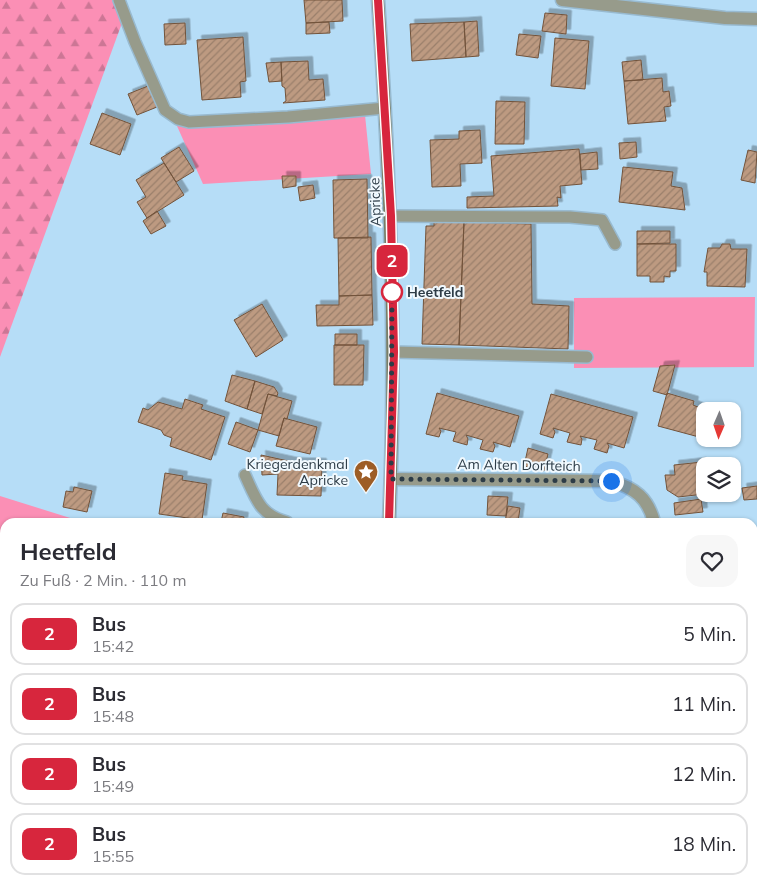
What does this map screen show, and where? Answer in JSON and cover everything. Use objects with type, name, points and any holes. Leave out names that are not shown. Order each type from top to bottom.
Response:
[{"type":"street","name":"Apricke","points":[[378,0],[391,216],[394,352],[389,518]]},
{"type":"street","points":[[562,0],[725,18],[757,19]]},
{"type":"street","name":"Am Alten Dorfteich","points":[[391,479],[611,481],[629,486],[642,496],[651,508],[653,518]]},
{"type":"lane","points":[[119,0],[159,98],[165,110],[178,119],[189,122],[288,117],[385,108]]},
{"type":"lane","points":[[391,216],[570,217],[602,220],[615,244]]},
{"type":"lane","points":[[394,352],[587,358]]},
{"type":"lane","points":[[245,475],[265,512],[273,518]]},
{"type":"green space","points":[[0,0],[112,0],[122,23],[0,357]]},
{"type":"green space","points":[[365,115],[371,174],[203,184],[177,126]]},
{"type":"green space","points":[[755,297],[754,367],[574,368],[574,298]]},
{"type":"green space","points":[[0,496],[70,518],[0,518]]},
{"type":"building","points":[[304,0],[342,0],[343,21],[306,23]]},
{"type":"building","points":[[545,13],[567,15],[566,34],[542,31]]},
{"type":"building","points":[[477,21],[479,56],[466,57],[464,22]]},
{"type":"building","points":[[329,22],[330,33],[306,34],[306,23]]},
{"type":"building","points":[[464,22],[466,57],[412,61],[410,24]]},
{"type":"building","points":[[185,23],[186,44],[165,45],[164,24]]},
{"type":"building","points":[[519,34],[541,36],[538,58],[516,55]]},
{"type":"building","points":[[243,37],[246,81],[240,82],[241,97],[202,100],[197,40]]},
{"type":"building","points":[[555,38],[589,41],[585,89],[551,86]]},
{"type":"building","points":[[641,60],[643,80],[624,81],[622,62]]},
{"type":"building","points":[[308,61],[309,80],[323,79],[325,100],[283,103],[286,101],[285,88],[282,86],[281,62]]},
{"type":"building","points":[[281,62],[282,81],[269,82],[266,63]]},
{"type":"building","points":[[662,78],[663,92],[669,91],[671,106],[664,107],[666,121],[628,124],[624,81]]},
{"type":"building","points":[[148,86],[157,107],[137,115],[128,94]]},
{"type":"building","points":[[496,101],[525,102],[524,144],[495,144]]},
{"type":"building","points":[[102,113],[131,124],[120,155],[90,144]]},
{"type":"building","points":[[480,130],[482,163],[460,164],[461,186],[432,187],[430,140],[459,139],[459,131]]},
{"type":"building","points":[[636,142],[637,157],[620,159],[619,143]]},
{"type":"building","points":[[179,147],[194,171],[176,182],[161,158]]},
{"type":"building","points":[[579,149],[582,184],[560,186],[561,198],[557,197],[558,206],[467,208],[467,197],[494,196],[491,156]]},
{"type":"building","points":[[748,150],[757,152],[755,183],[741,180]]},
{"type":"building","points":[[597,152],[598,169],[581,170],[580,154]]},
{"type":"building","points":[[164,163],[184,195],[147,218],[137,202],[146,197],[136,180]]},
{"type":"building","points":[[623,167],[673,172],[671,186],[682,188],[685,210],[619,202]]},
{"type":"building","points":[[282,176],[296,176],[296,186],[283,188]]},
{"type":"building","points":[[367,179],[368,238],[334,238],[333,180]]},
{"type":"building","points":[[313,185],[315,198],[300,201],[298,187]]},
{"type":"building","points":[[157,211],[166,226],[151,234],[143,221]]},
{"type":"building","points":[[434,221],[464,222],[459,345],[422,344],[426,226],[434,226]]},
{"type":"building","points":[[464,222],[531,224],[532,304],[569,306],[568,349],[459,345]]},
{"type":"building","points":[[637,231],[670,231],[670,243],[637,244]]},
{"type":"building","points":[[371,237],[372,295],[339,296],[338,238]]},
{"type":"building","points":[[637,244],[676,244],[676,271],[670,271],[670,277],[664,276],[664,282],[650,282],[650,276],[637,276]]},
{"type":"building","points":[[722,244],[730,244],[731,249],[747,249],[745,287],[707,286],[707,272],[704,272],[708,248],[720,248]]},
{"type":"building","points":[[372,295],[373,325],[317,326],[316,305],[339,305],[339,296]]},
{"type":"building","points":[[262,304],[283,340],[256,357],[234,320]]},
{"type":"building","points":[[335,334],[357,334],[357,345],[335,345]]},
{"type":"building","points":[[334,345],[364,345],[363,385],[334,385]]},
{"type":"building","points":[[675,365],[667,395],[653,391],[660,366]]},
{"type":"building","points":[[232,375],[255,381],[247,409],[225,401]]},
{"type":"building","points":[[255,381],[274,387],[278,393],[277,396],[268,394],[262,414],[247,409]]},
{"type":"building","points":[[437,393],[519,416],[510,447],[493,442],[495,446],[493,452],[480,449],[483,440],[466,435],[468,439],[467,445],[453,441],[456,432],[439,428],[441,431],[439,437],[426,434]]},
{"type":"building","points":[[667,393],[694,401],[693,405],[696,406],[696,436],[658,426]]},
{"type":"building","points":[[268,394],[292,401],[287,419],[284,418],[279,436],[258,430]]},
{"type":"building","points":[[551,394],[633,417],[624,448],[607,443],[609,446],[607,453],[594,449],[597,440],[580,436],[582,439],[581,445],[567,442],[570,433],[553,428],[555,432],[553,438],[540,434]]},
{"type":"building","points":[[185,399],[203,405],[201,409],[225,417],[211,460],[170,446],[172,438],[164,435],[161,430],[138,422],[143,408],[148,410],[158,402],[182,409]]},
{"type":"building","points":[[284,418],[317,427],[310,454],[276,446]]},
{"type":"building","points":[[236,422],[258,430],[250,452],[228,444]]},
{"type":"building","points":[[528,448],[548,454],[544,471],[524,466]]},
{"type":"building","points":[[261,455],[293,462],[322,463],[321,496],[277,495],[278,474],[262,475]]},
{"type":"building","points":[[696,463],[696,495],[678,497],[667,490],[665,475],[675,475],[674,465]]},
{"type":"building","points":[[165,473],[183,476],[182,480],[207,484],[202,518],[159,514]]},
{"type":"building","points":[[757,486],[757,499],[744,500],[742,488]]},
{"type":"building","points":[[74,487],[92,491],[87,512],[63,507],[66,491],[73,492]]},
{"type":"building","points":[[488,496],[508,497],[506,516],[487,515]]},
{"type":"building","points":[[696,500],[696,502],[701,502],[703,512],[675,515],[674,503]]},
{"type":"building","points":[[508,506],[520,508],[519,518],[506,518]]},
{"type":"building","points":[[223,513],[244,517],[244,518],[222,518]]},
{"type":"bus line","name":"2","points":[[378,0],[388,146],[394,352],[389,518]]},
{"type":"place","name":"Heetfeld","points":[[392,292]]},
{"type":"place","name":"Kriegerdenkmal Apricke","points":[[366,493]]},
{"type":"route","points":[[392,292],[394,352],[391,479],[611,481]]}]
